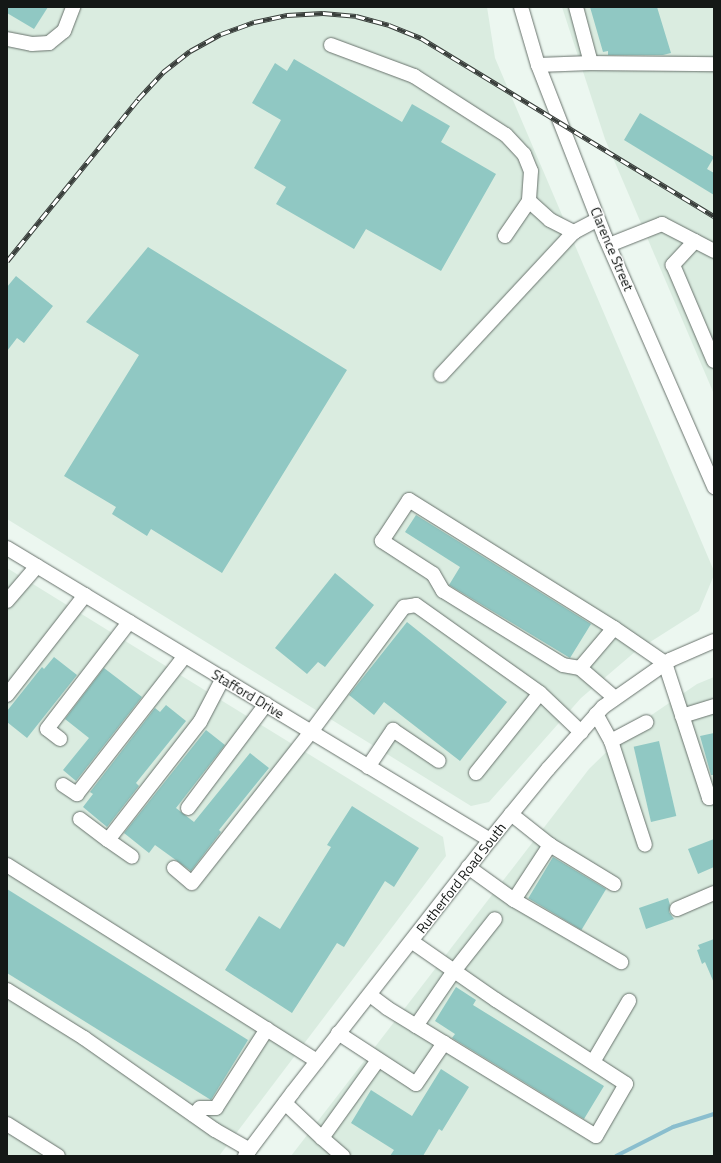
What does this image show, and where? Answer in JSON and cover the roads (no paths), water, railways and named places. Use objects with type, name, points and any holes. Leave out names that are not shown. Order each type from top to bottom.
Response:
[{"type":"street","points":[[7,39],[32,44],[49,43],[64,31],[73,7]]},
{"type":"street","name":"Clarence Street","points":[[521,7],[538,65],[598,219],[714,487]]},
{"type":"street","points":[[576,7],[591,63]]},
{"type":"street","points":[[331,45],[414,76],[506,135],[524,154],[531,171],[529,201],[506,236]]},
{"type":"street","points":[[538,65],[591,63],[714,64]]},
{"type":"street","points":[[529,201],[550,220],[574,232]]},
{"type":"street","points":[[441,375],[574,232],[598,219]]},
{"type":"street","points":[[609,245],[662,224],[714,251]]},
{"type":"street","points":[[695,241],[673,265],[714,361]]},
{"type":"street","points":[[615,698],[580,668],[563,666],[443,591],[433,574],[382,541],[409,500],[614,628],[665,663],[709,798],[714,797]]},
{"type":"street","name":"Stafford Drive","points":[[7,548],[490,840]]},
{"type":"street","points":[[7,601],[37,566]]},
{"type":"street","points":[[7,695],[85,595]]},
{"type":"street","points":[[174,868],[192,883],[311,732],[404,607],[416,604],[540,693],[581,732]]},
{"type":"street","points":[[60,739],[47,729],[129,622]]},
{"type":"street","points":[[580,668],[614,628]]},
{"type":"street","name":"Rutherford Road South","points":[[248,1153],[338,1033],[370,995],[468,867],[596,714],[615,698],[665,663],[714,641]]},
{"type":"street","points":[[63,784],[77,794],[186,656]]},
{"type":"street","points":[[108,840],[200,722],[223,678]]},
{"type":"street","points":[[476,773],[540,693]]},
{"type":"street","points":[[188,808],[266,704]]},
{"type":"street","points":[[682,716],[714,706]]},
{"type":"street","points":[[596,714],[611,740],[645,845]]},
{"type":"street","points":[[611,740],[646,722]]},
{"type":"street","points":[[368,766],[393,730],[439,761]]},
{"type":"street","points":[[511,814],[550,845],[614,884]]},
{"type":"street","points":[[80,819],[132,857]]},
{"type":"street","points":[[514,900],[550,845]]},
{"type":"street","points":[[7,865],[317,1061]]},
{"type":"street","points":[[468,867],[514,900],[622,962]]},
{"type":"street","points":[[677,909],[714,893]]},
{"type":"street","points":[[416,1026],[454,971],[495,919]]},
{"type":"street","points":[[370,995],[416,1026],[596,1136],[626,1084],[411,941]]},
{"type":"street","points":[[7,990],[84,1038],[248,1153]]},
{"type":"street","points":[[593,1062],[628,1001]]},
{"type":"street","points":[[194,1115],[200,1108],[216,1108],[267,1029]]},
{"type":"street","points":[[338,1033],[416,1084],[444,1043]]},
{"type":"street","points":[[322,1138],[378,1060]]},
{"type":"street","points":[[285,1103],[343,1156]]},
{"type":"street","points":[[7,1124],[58,1156]]},
{"type":"waterway","points":[[616,1156],[673,1127],[714,1114]]},
{"type":"railway","points":[[7,261],[138,99],[163,72],[190,51],[221,34],[254,22],[287,15],[323,13],[356,16],[389,25],[421,38],[714,216]]}]
